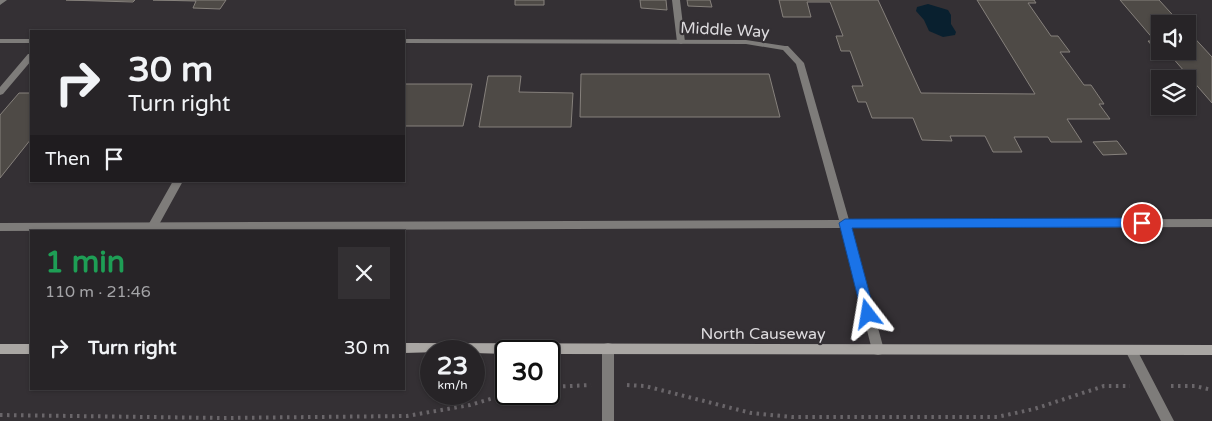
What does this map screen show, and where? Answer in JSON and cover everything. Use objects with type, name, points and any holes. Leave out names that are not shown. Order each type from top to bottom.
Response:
[{"type":"main road","name":"North Causeway","points":[[405,348],[1212,350]]},
{"type":"main road","points":[[0,349],[30,349]]},
{"type":"street","points":[[676,0],[681,42]]},
{"type":"street","points":[[0,41],[30,41]]},
{"type":"street","name":"Middle Way","points":[[405,41],[746,42],[784,48],[800,63],[878,350]]},
{"type":"street","points":[[0,92],[30,57]]},
{"type":"street","points":[[152,226],[177,182]]},
{"type":"street","points":[[0,227],[1212,223]]},
{"type":"street","points":[[608,348],[608,421]]},
{"type":"street","points":[[1131,350],[1168,421]]},
{"type":"path","points":[[560,386],[608,384],[645,386],[751,412],[792,418],[997,417],[1034,409],[1104,386],[1195,386],[1212,390]]},
{"type":"path","points":[[0,416],[222,418],[407,416],[470,405],[495,398]]},
{"type":"water","points":[[928,4],[948,10],[951,15],[951,24],[956,32],[955,35],[943,37],[929,31],[924,20],[916,11],[917,7]]},
{"type":"building","points":[[66,0],[135,0],[133,2]]},
{"type":"building","points":[[153,0],[226,0],[220,9],[193,8],[196,1]]},
{"type":"building","points":[[515,0],[544,0],[544,5],[515,5]]},
{"type":"building","points":[[640,0],[666,0],[667,10],[641,8]]},
{"type":"building","points":[[687,0],[710,0],[712,7],[688,6]]},
{"type":"building","points":[[779,0],[878,0],[921,93],[1035,94],[977,0],[1034,0],[1036,3],[1028,3],[1051,36],[1058,36],[1070,52],[1060,52],[1084,85],[1091,85],[1104,104],[1099,104],[1110,119],[1067,119],[1082,142],[1051,142],[1048,137],[1014,137],[1022,152],[993,152],[985,136],[950,136],[952,141],[922,140],[913,118],[872,118],[866,102],[858,102],[852,86],[863,86],[850,51],[841,51],[836,36],[843,36],[830,2],[807,2],[811,17],[783,17]]},
{"type":"building","points":[[1120,0],[1159,0],[1173,15],[1151,15],[1151,36]]},
{"type":"building","points":[[1196,40],[1212,57],[1212,103],[1196,85],[1196,70],[1183,70],[1174,60],[1196,60]]},
{"type":"building","points":[[581,74],[769,74],[780,117],[580,117]]},
{"type":"building","points":[[488,76],[521,76],[519,92],[573,93],[571,127],[479,127]]},
{"type":"building","points":[[405,84],[472,84],[463,126],[405,126]]},
{"type":"building","points":[[19,93],[30,93],[30,140],[0,178],[0,115]]},
{"type":"building","points":[[1117,141],[1127,154],[1103,155],[1093,142]]},
{"type":"route","points":[[868,314],[845,223],[1142,223]]}]
